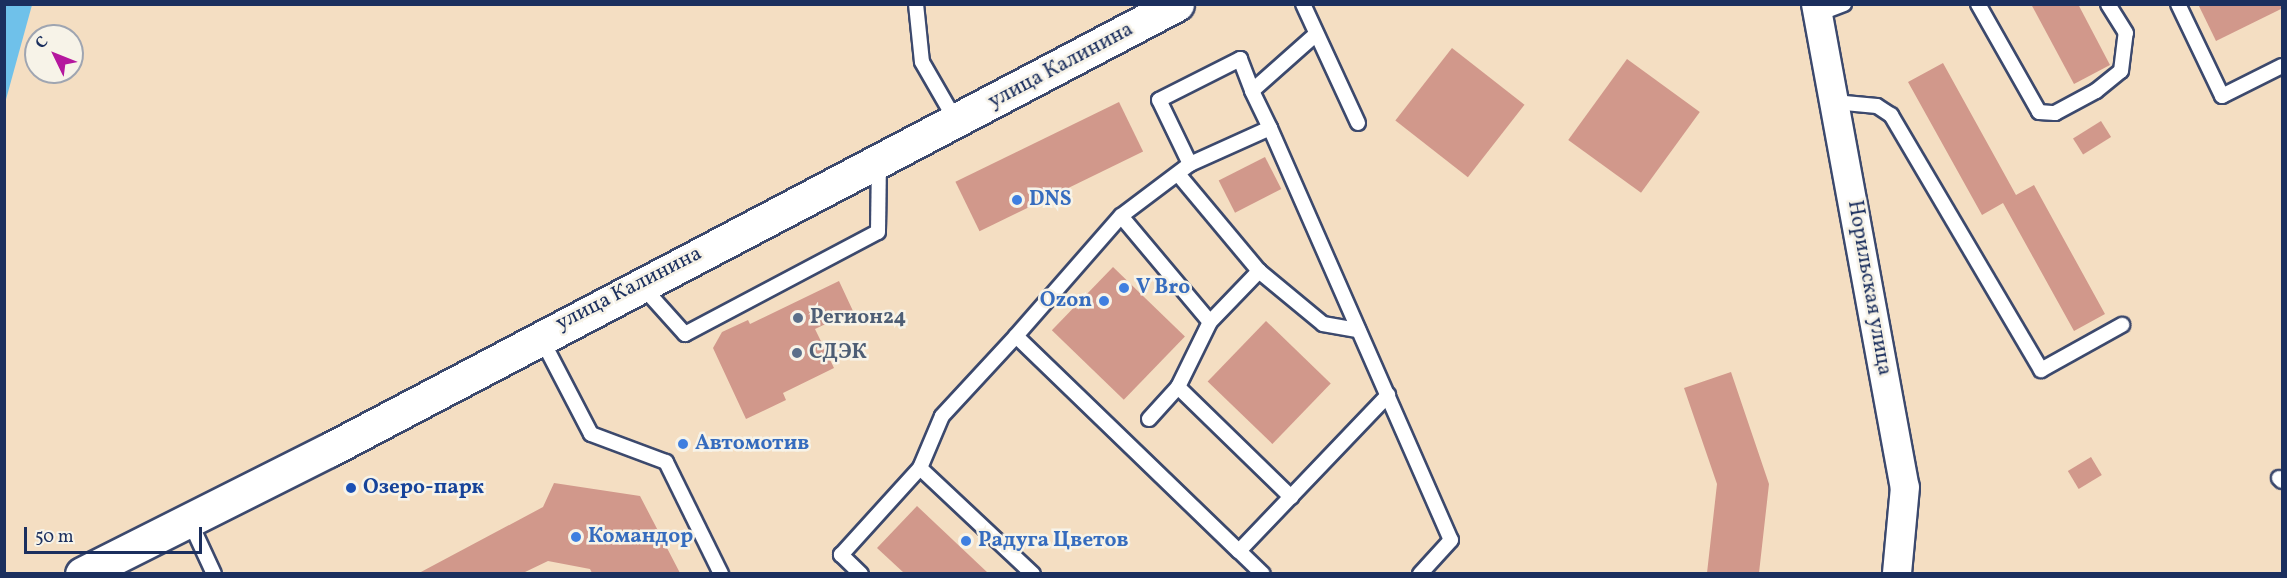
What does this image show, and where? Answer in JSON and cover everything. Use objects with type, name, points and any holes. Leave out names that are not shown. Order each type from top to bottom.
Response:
[{"type":"main road","name":"улица Калинина","points":[[100,569],[540,336],[1177,4]]},
{"type":"street","name":"Норильская улица","points":[[1817,9],[1905,487],[1897,573]]},
{"type":"lane","points":[[916,4],[922,62],[956,121]]},
{"type":"lane","points":[[1303,4],[1315,35],[1358,123]]},
{"type":"lane","points":[[1817,9],[1844,4]]},
{"type":"lane","points":[[1978,4],[2039,112],[2055,113],[2096,91],[2121,71],[2126,33],[2108,4]]},
{"type":"lane","points":[[2178,4],[2222,96],[2283,66]]},
{"type":"lane","points":[[1252,91],[1315,35]]},
{"type":"lane","points":[[1190,164],[1160,100],[1240,59],[1252,91],[1451,540],[1420,573]]},
{"type":"lane","points":[[1834,102],[1877,106],[1890,115],[2041,370],[2122,325]]},
{"type":"lane","points":[[861,573],[842,555],[920,468],[942,416],[1121,216],[1190,164],[1270,128]]},
{"type":"lane","points":[[640,284],[685,334],[878,232],[879,161]]},
{"type":"lane","points":[[1178,174],[1259,271],[1323,324],[1358,330]]},
{"type":"lane","points":[[1121,216],[1210,322]]},
{"type":"lane","points":[[1149,419],[1178,387],[1210,322],[1259,271]]},
{"type":"lane","points":[[540,336],[591,434],[666,462],[721,573]]},
{"type":"lane","points":[[1016,336],[1263,573]]},
{"type":"lane","points":[[1178,387],[1291,497]]},
{"type":"lane","points":[[1239,551],[1388,395]]},
{"type":"lane","points":[[920,468],[1034,573]]},
{"type":"lane","points":[[190,522],[214,573]]},
{"type":"water","points":[[4,5],[32,5],[27,24],[24,24],[24,34],[5,103]]},
{"type":"building","points":[[2031,4],[2078,4],[2110,65],[2074,84]]},
{"type":"building","points":[[2198,4],[2283,4],[2283,8],[2216,41]]},
{"type":"building","points":[[1452,48],[1524,105],[1468,177],[1395,120]]},
{"type":"building","points":[[1627,59],[1700,112],[1641,193],[1568,140]]},
{"type":"building","points":[[1943,63],[2016,195],[2034,185],[2105,314],[2074,331],[2003,203],[1982,215],[1908,82]]},
{"type":"building","points":[[1119,102],[1143,151],[980,231],[955,182]]},
{"type":"building","points":[[2101,121],[2111,137],[2083,155],[2073,138]]},
{"type":"building","points":[[1265,157],[1281,189],[1235,213],[1219,181]]},
{"type":"building","points":[[1113,267],[1185,336],[1124,400],[1052,330]]},
{"type":"building","points":[[839,281],[853,311],[815,329],[834,368],[783,393],[786,400],[746,419],[713,348],[722,332],[748,320],[750,324]]},
{"type":"building","points":[[1266,321],[1331,384],[1272,444],[1208,381]]},
{"type":"building","points":[[1731,372],[1769,484],[1759,573],[1707,573],[1717,484],[1684,388]]},
{"type":"building","points":[[2091,457],[2102,475],[2079,489],[2068,471]]},
{"type":"building","points":[[554,483],[640,496],[680,573],[592,573],[590,569],[548,561],[523,573],[419,573],[543,507]]},
{"type":"building","points":[[917,506],[988,573],[904,573],[877,548]]},
{"type":"place","name":"DNS","points":[[1017,200]]},
{"type":"place","name":"V Bro","points":[[1124,288]]},
{"type":"place","name":"Ozon","points":[[1104,301]]},
{"type":"place","name":"Регион24","points":[[798,318]]},
{"type":"place","name":"СДЭК","points":[[797,353]]},
{"type":"place","name":"Автомотив","points":[[683,444]]},
{"type":"place","name":"Озеро-парк","points":[[351,488]]},
{"type":"place","name":"Командор","points":[[576,537]]},
{"type":"place","name":"Радуга Цветов","points":[[966,541]]}]
